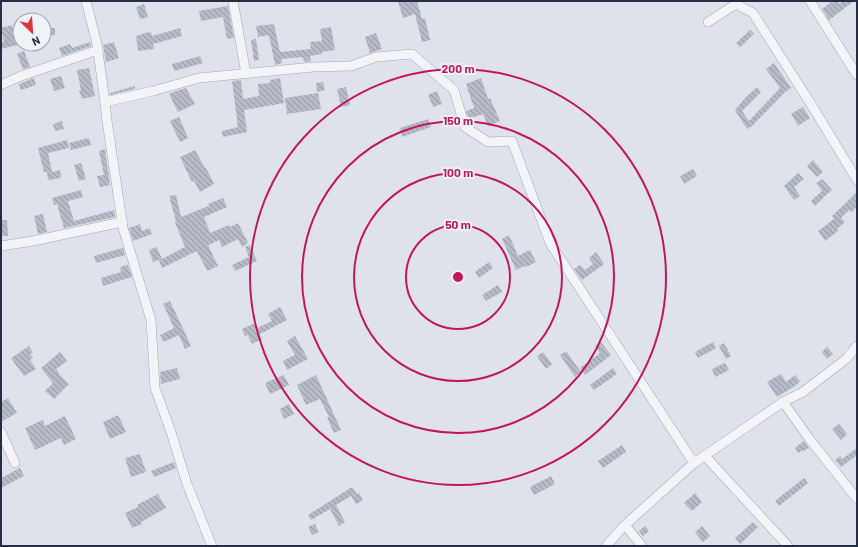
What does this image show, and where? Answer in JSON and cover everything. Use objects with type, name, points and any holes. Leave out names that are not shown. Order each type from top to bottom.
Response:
[{"type":"street","points":[[86,1],[98,50],[123,228],[151,320],[155,388],[171,432],[187,484],[212,546]]},
{"type":"street","points":[[233,1],[246,74]]},
{"type":"street","points":[[810,1],[857,75]]},
{"type":"street","points":[[708,22],[736,4],[753,13],[857,180]]},
{"type":"street","points":[[1,84],[98,50]]},
{"type":"street","points":[[105,102],[153,91],[199,78],[313,67],[351,66],[376,58],[412,54],[454,90],[465,126],[488,142],[512,141],[550,243],[694,463]]},
{"type":"street","points":[[1,246],[33,241],[122,222]]},
{"type":"street","points":[[606,546],[625,525],[694,463],[783,402],[803,392],[846,359],[857,346]]},
{"type":"street","points":[[783,402],[811,441],[857,499]]},
{"type":"street","points":[[1,432],[15,463]]},
{"type":"street","points":[[705,456],[788,546]]},
{"type":"street","points":[[625,525],[642,546]]},
{"type":"building","points":[[398,1],[417,1],[422,19],[425,18],[430,40],[422,42],[415,14],[403,18]]},
{"type":"building","points":[[834,1],[837,1],[839,4],[843,1],[854,1],[829,20],[822,9]]},
{"type":"building","points":[[144,4],[148,17],[140,19],[136,7]]},
{"type":"building","points":[[228,6],[234,38],[227,39],[223,17],[201,21],[199,11]]},
{"type":"building","points":[[274,24],[280,52],[311,49],[310,42],[322,41],[320,29],[331,27],[335,50],[310,56],[311,61],[304,62],[303,57],[281,59],[282,63],[275,65],[269,35],[258,37],[256,26]]},
{"type":"building","points":[[12,25],[12,46],[1,49],[1,42],[4,42],[1,28]]},
{"type":"building","points":[[52,28],[55,28],[55,35],[52,35]]},
{"type":"building","points":[[180,28],[182,36],[153,44],[154,49],[138,51],[136,36],[151,32],[152,36]]},
{"type":"building","points":[[750,30],[754,34],[740,47],[736,43]]},
{"type":"building","points":[[376,33],[382,49],[370,53],[365,37]]},
{"type":"building","points":[[256,39],[259,60],[254,61],[251,40]]},
{"type":"building","points":[[90,42],[91,46],[62,56],[59,48],[70,44],[72,48]]},
{"type":"building","points":[[114,42],[119,58],[106,62],[103,45]]},
{"type":"building","points":[[24,52],[30,67],[23,69],[17,54]]},
{"type":"building","points":[[200,56],[203,63],[174,71],[172,64]]},
{"type":"building","points":[[774,63],[791,88],[785,92],[752,126],[747,129],[735,110],[757,87],[761,92],[742,111],[749,121],[780,88],[766,69]]},
{"type":"building","points":[[89,68],[95,96],[82,99],[79,90],[81,90],[77,70]]},
{"type":"building","points":[[61,76],[65,88],[54,91],[50,79]]},
{"type":"building","points":[[34,78],[36,85],[21,90],[19,84]]},
{"type":"building","points":[[280,78],[284,103],[244,110],[247,132],[223,137],[222,131],[238,127],[232,81],[241,80],[243,99],[259,96],[258,84],[270,83],[270,80]]},
{"type":"building","points":[[481,78],[488,99],[490,98],[500,121],[488,126],[483,114],[469,119],[466,111],[474,108],[466,84]]},
{"type":"building","points":[[323,82],[325,90],[317,92],[316,83]]},
{"type":"building","points":[[135,86],[135,89],[110,95],[110,93]]},
{"type":"building","points":[[346,87],[350,105],[341,107],[337,89]]},
{"type":"building","points":[[186,88],[195,104],[178,112],[169,94]]},
{"type":"building","points":[[437,91],[442,104],[433,107],[428,95]]},
{"type":"building","points":[[318,93],[321,109],[287,114],[285,98]]},
{"type":"building","points":[[803,107],[810,118],[798,126],[791,114]]},
{"type":"building","points":[[179,117],[188,138],[180,142],[170,121]]},
{"type":"building","points":[[428,119],[431,127],[402,137],[400,128]]},
{"type":"building","points":[[62,121],[64,129],[55,131],[53,124]]},
{"type":"building","points":[[89,138],[91,145],[71,150],[69,143]]},
{"type":"building","points":[[67,140],[69,148],[48,153],[52,172],[60,170],[61,178],[48,180],[47,172],[44,172],[38,148]]},
{"type":"building","points":[[105,149],[110,185],[100,187],[97,176],[104,175],[99,151]]},
{"type":"building","points":[[195,150],[214,184],[200,192],[194,181],[192,182],[180,157]]},
{"type":"building","points":[[813,160],[823,172],[817,177],[807,166]]},
{"type":"building","points":[[81,163],[86,179],[79,181],[74,165]]},
{"type":"building","points":[[693,169],[697,176],[684,184],[680,176]]},
{"type":"building","points":[[798,173],[804,179],[794,187],[800,196],[794,200],[784,186]]},
{"type":"building","points":[[822,179],[832,190],[815,206],[811,201],[822,191],[816,183]]},
{"type":"building","points":[[81,190],[83,197],[68,201],[74,221],[114,210],[115,217],[64,228],[57,204],[54,205],[52,198]]},
{"type":"building","points":[[857,192],[857,207],[851,212],[849,210],[841,218],[845,222],[837,229],[838,231],[825,241],[818,231],[834,219],[832,216]]},
{"type":"building","points":[[176,195],[181,217],[209,206],[208,204],[223,198],[227,207],[204,217],[210,233],[238,223],[248,243],[242,247],[238,239],[222,247],[219,240],[208,245],[218,266],[207,271],[197,251],[162,268],[159,260],[161,259],[153,262],[149,250],[157,247],[162,259],[185,247],[175,222],[169,196]]},
{"type":"building","points":[[43,214],[47,232],[38,234],[34,216]]},
{"type":"building","points":[[1,220],[7,220],[8,236],[1,236]]},
{"type":"building","points":[[140,224],[142,231],[150,228],[152,234],[133,241],[129,228]]},
{"type":"building","points":[[509,235],[518,256],[530,250],[536,262],[516,270],[502,239]]},
{"type":"building","points":[[250,245],[257,261],[235,271],[232,265],[249,257],[245,247]]},
{"type":"building","points":[[123,248],[125,255],[96,263],[94,256]]},
{"type":"building","points":[[596,252],[604,264],[582,280],[574,269],[580,265],[585,270],[593,264],[589,258]]},
{"type":"building","points":[[489,262],[493,268],[479,278],[475,272]]},
{"type":"building","points":[[128,265],[132,277],[103,286],[101,278],[121,272],[120,267]]},
{"type":"building","points":[[498,285],[502,292],[486,301],[482,295]]},
{"type":"building","points":[[170,301],[191,346],[185,349],[179,335],[163,342],[160,335],[174,328],[163,304]]},
{"type":"building","points":[[280,307],[287,320],[260,334],[262,339],[252,344],[248,335],[245,336],[242,329],[255,323],[257,328],[272,321],[268,314]]},
{"type":"building","points":[[295,336],[308,359],[287,370],[283,361],[295,355],[287,341]]},
{"type":"building","points":[[601,342],[611,355],[585,375],[580,368],[600,353],[595,346]]},
{"type":"building","points":[[713,342],[716,348],[698,358],[695,352]]},
{"type":"building","points":[[724,343],[731,356],[726,359],[719,346]]},
{"type":"building","points":[[29,346],[33,353],[30,354],[33,358],[30,360],[36,369],[24,376],[11,358]]},
{"type":"building","points":[[827,347],[833,354],[827,359],[822,352]]},
{"type":"building","points":[[566,351],[581,372],[575,377],[560,355]]},
{"type":"building","points":[[60,352],[67,361],[56,369],[69,384],[54,399],[45,391],[53,383],[41,368]]},
{"type":"building","points":[[543,352],[552,364],[546,369],[537,356]]},
{"type":"building","points":[[725,363],[729,370],[715,377],[712,369]]},
{"type":"building","points":[[177,368],[180,379],[161,384],[160,372]]},
{"type":"building","points":[[613,368],[617,374],[594,390],[590,385]]},
{"type":"building","points":[[781,374],[786,382],[795,375],[800,381],[795,386],[777,397],[767,382]]},
{"type":"building","points":[[284,375],[289,385],[270,394],[265,383]]},
{"type":"building","points":[[316,375],[341,430],[334,433],[327,418],[329,417],[320,399],[306,405],[297,385]]},
{"type":"building","points":[[8,398],[17,413],[1,422],[1,402]]},
{"type":"building","points":[[289,404],[294,414],[284,419],[280,409]]},
{"type":"building","points":[[118,415],[126,432],[110,439],[103,422]]},
{"type":"building","points":[[65,416],[76,439],[64,445],[61,438],[35,450],[25,428],[43,420],[45,426]]},
{"type":"building","points":[[839,424],[847,434],[841,440],[832,429]]},
{"type":"building","points":[[804,441],[809,448],[798,453],[795,448]]},
{"type":"building","points":[[622,445],[626,452],[603,468],[598,461]]},
{"type":"building","points":[[857,448],[857,455],[841,467],[835,460],[840,456],[842,459]]},
{"type":"building","points":[[140,454],[146,472],[131,477],[125,458]]},
{"type":"building","points":[[174,462],[176,468],[154,477],[151,471]]},
{"type":"building","points":[[20,468],[24,476],[1,488],[1,478]]},
{"type":"building","points":[[551,476],[555,484],[534,495],[530,487]]},
{"type":"building","points":[[804,478],[808,483],[779,506],[775,501]]},
{"type":"building","points":[[352,487],[357,494],[359,493],[363,500],[356,504],[351,496],[336,505],[345,522],[339,526],[330,509],[311,520],[308,515]]},
{"type":"building","points":[[695,493],[702,502],[692,511],[684,503]]},
{"type":"building","points":[[158,494],[166,508],[141,522],[142,524],[132,528],[125,513],[138,507],[137,505]]},
{"type":"building","points":[[753,522],[758,527],[740,544],[735,538]]},
{"type":"building","points":[[315,524],[319,532],[312,535],[308,527]]},
{"type":"building","points":[[645,526],[649,531],[643,536],[639,531]]},
{"type":"building","points":[[702,526],[710,536],[703,542],[695,532]]}]
